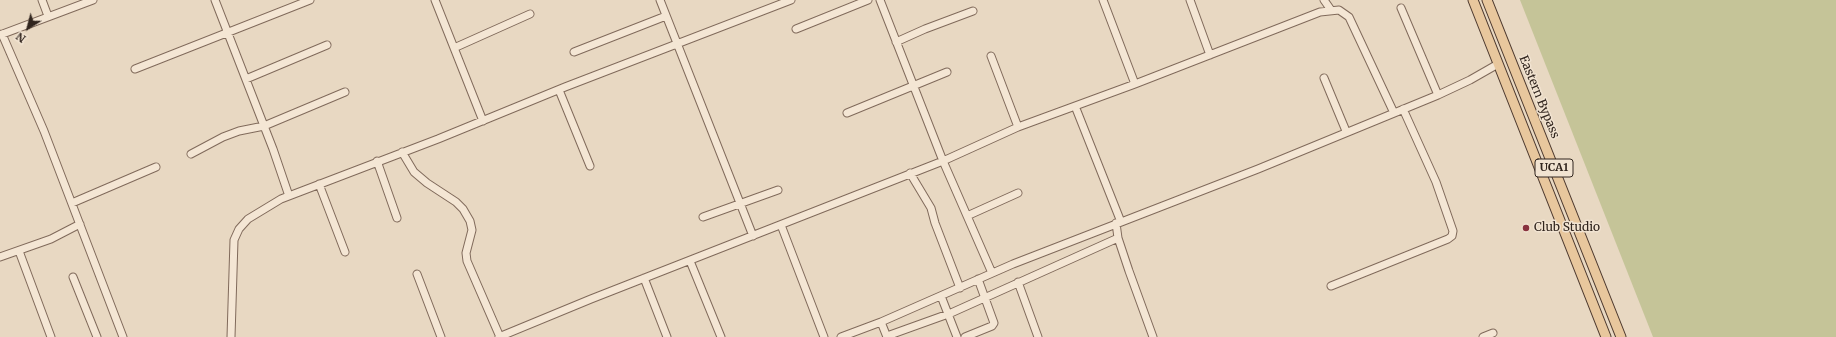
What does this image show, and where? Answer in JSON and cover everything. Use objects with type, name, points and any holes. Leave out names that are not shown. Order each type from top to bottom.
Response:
[{"type":"main road","name":"UCA1","points":[[1473,0],[1606,337]]},
{"type":"main road","name":"Eastern Bypass","points":[[1487,0],[1621,337]]},
{"type":"street","points":[[42,0],[48,16]]},
{"type":"street","points":[[93,0],[1,34],[44,131],[123,337]]},
{"type":"street","points":[[215,0],[264,126],[289,196]]},
{"type":"street","points":[[135,69],[310,0]]},
{"type":"street","points":[[435,0],[483,121]]},
{"type":"street","points":[[660,0],[753,236]]},
{"type":"street","points":[[231,337],[234,240],[239,229],[248,219],[289,196],[483,121],[677,43],[791,0]]},
{"type":"street","points":[[796,29],[868,0]]},
{"type":"street","points":[[880,0],[943,161],[992,273]]},
{"type":"street","points":[[1103,0],[1134,84]]},
{"type":"street","points":[[1190,0],[1210,55]]},
{"type":"street","points":[[1324,0],[1331,10]]},
{"type":"street","points":[[1401,8],[1438,95]]},
{"type":"street","points":[[402,152],[418,175],[456,202],[463,209],[470,221],[472,230],[466,253],[467,261],[500,337],[511,335],[644,278],[943,161],[1018,127],[1320,12],[1331,10],[1343,11],[1349,16],[1394,113]]},
{"type":"street","points":[[896,42],[925,29],[973,11]]},
{"type":"street","points":[[454,48],[530,14]]},
{"type":"street","points":[[574,52],[666,16]]},
{"type":"street","points":[[246,79],[327,46]]},
{"type":"street","points":[[991,56],[1018,127]]},
{"type":"street","points":[[841,337],[881,322],[992,273],[1438,95],[1470,80],[1498,64]]},
{"type":"street","points":[[847,113],[947,72]]},
{"type":"street","points":[[1324,78],[1346,131]]},
{"type":"street","points":[[559,90],[590,166]]},
{"type":"street","points":[[191,154],[223,137],[239,131],[264,126],[345,92]]},
{"type":"street","points":[[1074,106],[1119,222],[1118,238],[1153,337]]},
{"type":"street","points":[[1331,286],[1448,240],[1452,236],[1453,231],[1436,182],[1403,109]]},
{"type":"street","points":[[377,161],[397,218]]},
{"type":"street","points":[[72,202],[156,167]]},
{"type":"street","points":[[910,174],[931,208],[935,223],[960,288]]},
{"type":"street","points":[[319,184],[345,252]]},
{"type":"street","points":[[703,217],[778,190]]},
{"type":"street","points":[[967,216],[1018,193]]},
{"type":"street","points":[[0,257],[51,239],[80,224]]},
{"type":"street","points":[[781,224],[824,337]]},
{"type":"street","points":[[881,322],[887,337],[948,314],[1118,238]]},
{"type":"street","points":[[19,251],[51,337]]},
{"type":"street","points":[[690,260],[721,337]]},
{"type":"street","points":[[417,274],[441,337]]},
{"type":"street","points":[[73,278],[97,337]]},
{"type":"street","points":[[644,278],[667,337]]},
{"type":"street","points":[[966,337],[993,325],[978,279]]},
{"type":"street","points":[[1018,282],[1038,337]]},
{"type":"street","points":[[941,296],[957,337]]},
{"type":"street","points":[[1483,337],[1494,333]]},
{"type":"green space","points":[[1520,0],[1836,0],[1836,337],[1653,337]]},
{"type":"place","name":"Club Studio","points":[[1526,228]]}]
